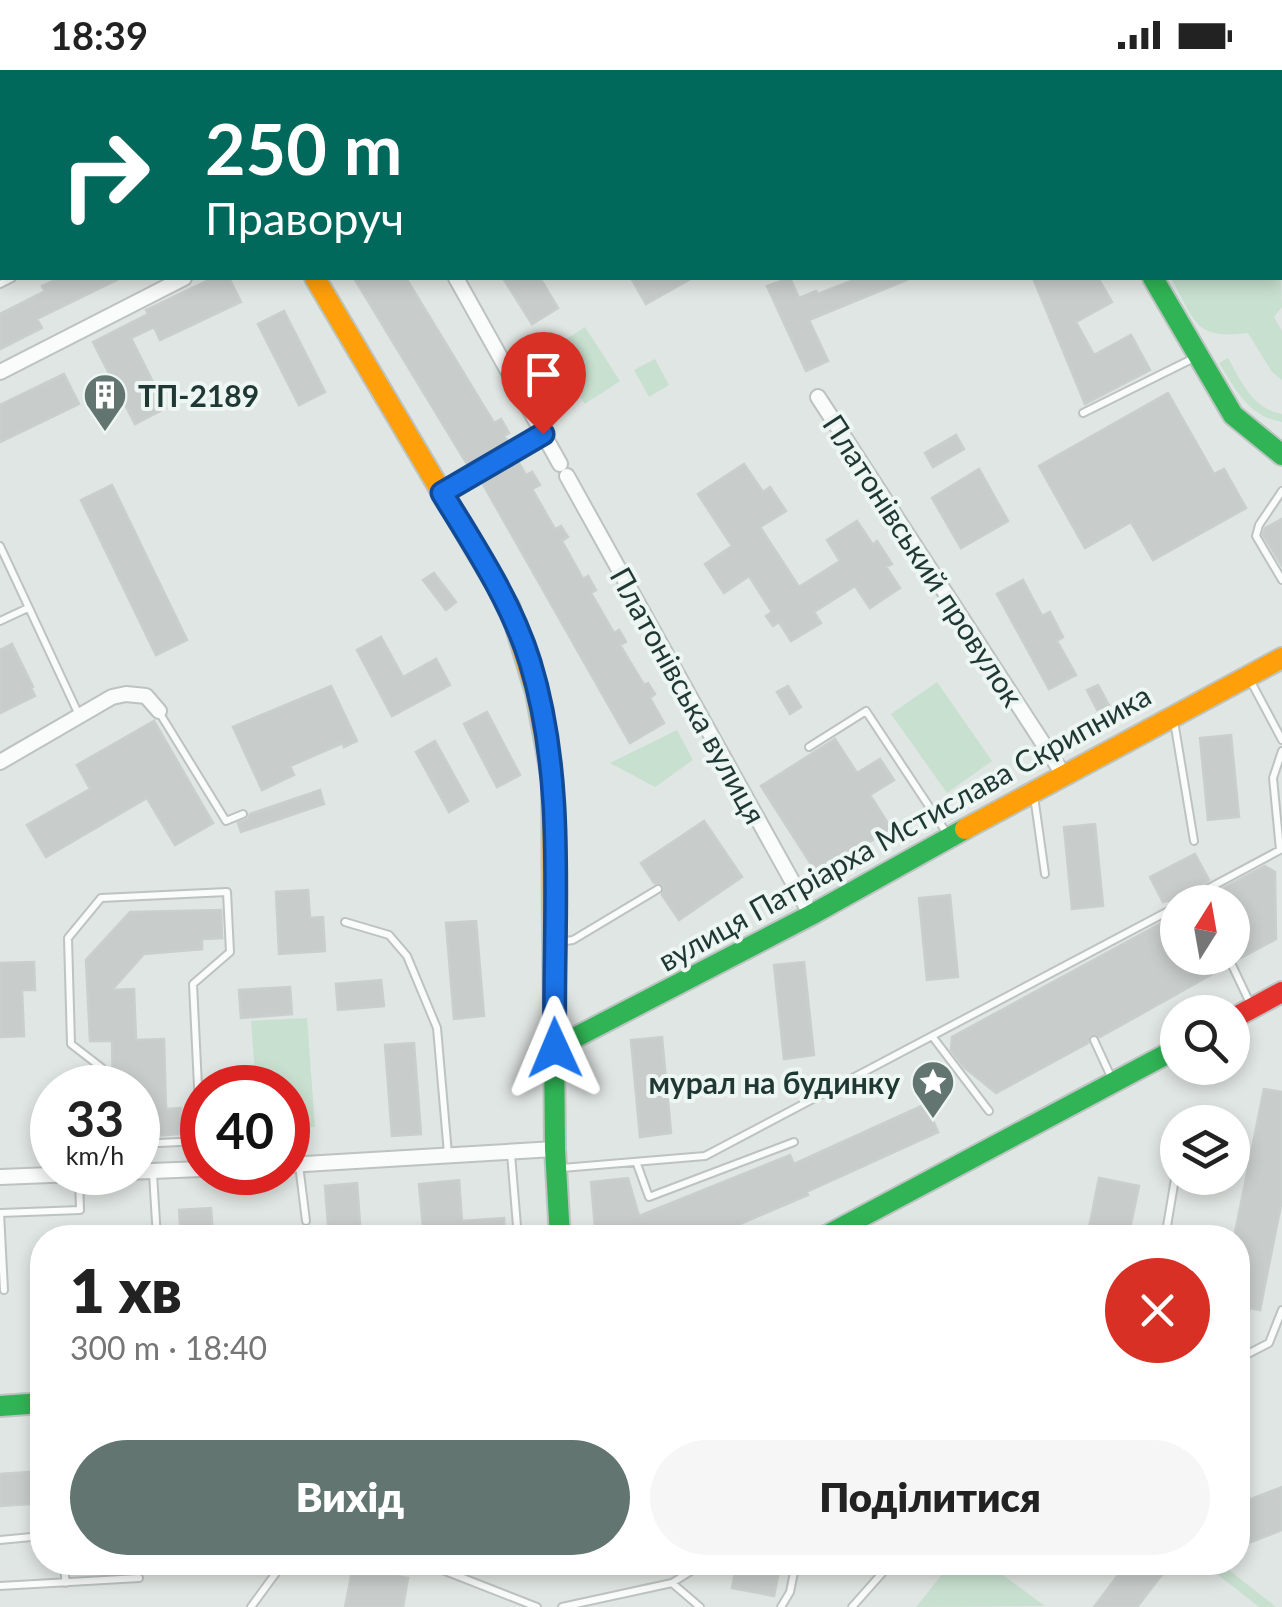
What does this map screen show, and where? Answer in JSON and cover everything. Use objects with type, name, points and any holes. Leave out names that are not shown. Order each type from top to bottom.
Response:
[{"type":"street","points":[[0,372],[180,280]]},
{"type":"street","points":[[316,280],[510,608],[530,661],[552,780],[559,1225]]},
{"type":"street","name":"Платонівська вулиця","points":[[457,280],[811,915]]},
{"type":"street","points":[[1154,280],[1219,395],[1244,425],[1282,455]]},
{"type":"street","name":"Платонівський провулок","points":[[818,397],[1063,774]]},
{"type":"street","points":[[1244,425],[1282,436]]},
{"type":"street","name":"вулиця Патріарха Мстислава Скрипника","points":[[555,1048],[811,915],[1063,774],[1282,658]]},
{"type":"street","points":[[0,762],[112,697],[146,696],[159,711]]},
{"type":"street","points":[[1250,1010],[1282,992]]},
{"type":"street","points":[[846,1225],[1160,1058]]},
{"type":"street","points":[[310,1163],[511,1152],[556,1159]]},
{"type":"street","points":[[0,1177],[30,1176]]},
{"type":"street","points":[[0,1406],[30,1404]]},
{"type":"lane","points":[[1083,413],[1197,356]]},
{"type":"lane","points":[[442,493],[543,434]]},
{"type":"lane","points":[[1282,491],[1256,536],[1282,580]]},
{"type":"lane","points":[[0,547],[80,716]]},
{"type":"lane","points":[[0,621],[28,608]]},
{"type":"lane","points":[[1248,677],[1282,740]]},
{"type":"lane","points":[[159,711],[226,821],[243,814]]},
{"type":"lane","points":[[809,748],[866,711],[950,838]]},
{"type":"lane","points":[[1173,715],[1194,841]]},
{"type":"lane","points":[[1221,885],[1280,850],[1274,778],[1282,751]]},
{"type":"lane","points":[[1034,790],[1044,874]]},
{"type":"lane","points":[[553,943],[572,940],[658,888]]},
{"type":"lane","points":[[98,1065],[70,1044],[68,938],[101,898],[227,892],[230,952],[193,984],[197,1065]]},
{"type":"lane","points":[[556,1159],[636,1164],[705,1156],[1060,973],[1160,916]]},
{"type":"lane","points":[[344,922],[388,935],[407,956],[437,1028],[448,1155]]},
{"type":"lane","points":[[1237,975],[1253,1008]]},
{"type":"lane","points":[[932,1036],[989,1111]]},
{"type":"lane","points":[[1094,1040],[1114,1082]]},
{"type":"lane","points":[[636,1164],[649,1197],[794,1142]]},
{"type":"lane","points":[[511,1152],[517,1225]]},
{"type":"lane","points":[[4,1290],[0,1213],[80,1210],[80,1195]]},
{"type":"lane","points":[[154,1195],[156,1225]]},
{"type":"lane","points":[[300,1195],[306,1221]]},
{"type":"lane","points":[[1167,1225],[1172,1195]]},
{"type":"lane","points":[[1250,1353],[1269,1343],[1282,1310]]},
{"type":"lane","points":[[0,1540],[30,1537]]},
{"type":"lane","points":[[65,1575],[66,1582]]},
{"type":"lane","points":[[251,1607],[274,1575]]},
{"type":"lane","points":[[456,1575],[538,1607]]},
{"type":"lane","points":[[562,1607],[672,1583],[684,1575]]},
{"type":"lane","points":[[780,1607],[790,1592],[793,1575]]},
{"type":"lane","points":[[852,1607],[880,1575]]},
{"type":"lane","points":[[0,1586],[139,1578]]},
{"type":"lane","points":[[672,1583],[700,1607]]},
{"type":"green space","points":[[1172,280],[1281,280],[1282,307],[1274,317],[1282,331],[1282,380],[1272,372],[1248,333],[1216,333],[1206,330],[1191,316]]},
{"type":"green space","points":[[585,327],[620,381],[585,404],[549,350]]},
{"type":"green space","points":[[1228,358],[1249,393],[1263,406],[1282,414],[1282,422],[1260,414],[1244,400],[1219,363]]},
{"type":"green space","points":[[655,359],[669,385],[649,397],[634,370]]},
{"type":"green space","points":[[937,682],[992,761],[947,793],[891,714]]},
{"type":"green space","points":[[677,730],[693,760],[655,787],[610,763]]},
{"type":"green space","points":[[307,1018],[315,1127],[310,1127],[310,1065],[254,1065],[251,1021]]},
{"type":"green space","points":[[942,1575],[1003,1575],[1045,1606],[916,1607]]},
{"type":"green space","points":[[1218,1575],[1235,1575],[1276,1607],[1259,1607]]},
{"type":"building","points":[[56,280],[117,280],[37,319],[42,328],[0,349],[0,314],[45,291],[42,286]]},
{"type":"building","points":[[209,280],[230,280],[241,302],[160,340],[154,327],[131,338],[166,408],[135,424],[93,342],[148,314],[146,310]]},
{"type":"building","points":[[355,280],[407,280],[494,423],[501,419],[510,445],[470,469]]},
{"type":"building","points":[[504,280],[541,280],[558,308],[532,324]]},
{"type":"building","points":[[632,280],[688,280],[646,304]]},
{"type":"building","points":[[791,280],[799,298],[854,280],[906,280],[809,320],[828,361],[806,371],[767,286]]},
{"type":"building","points":[[1034,280],[1099,280],[1112,302],[1076,322],[1094,355],[1131,335],[1150,370],[1085,404]]},
{"type":"building","points":[[284,311],[325,392],[299,405],[258,324]]},
{"type":"building","points":[[64,374],[79,404],[0,442],[0,405]]},
{"type":"building","points":[[1168,393],[1214,474],[1224,469],[1246,508],[1153,560],[1131,522],[1085,548],[1039,466]]},
{"type":"building","points":[[956,435],[964,449],[933,467],[925,453]]},
{"type":"building","points":[[516,458],[526,475],[532,472],[540,485],[532,489],[555,529],[561,526],[568,537],[562,541],[583,579],[588,576],[596,590],[591,593],[614,633],[619,630],[626,642],[620,645],[644,685],[648,683],[655,694],[650,698],[664,723],[630,743],[480,479]]},
{"type":"building","points":[[744,464],[763,492],[770,487],[786,511],[760,527],[799,587],[840,561],[827,540],[857,521],[892,564],[886,567],[900,588],[870,608],[855,586],[814,612],[821,623],[791,641],[779,622],[773,626],[766,616],[772,612],[749,576],[724,593],[705,564],[732,546],[698,494]]},
{"type":"building","points":[[979,469],[1008,521],[961,548],[932,498]]},
{"type":"building","points":[[112,485],[187,640],[156,655],[81,500]]},
{"type":"building","points":[[1282,519],[1282,566],[1263,535],[1265,528]]},
{"type":"building","points":[[434,573],[456,602],[446,610],[423,580]]},
{"type":"building","points":[[1023,580],[1042,616],[1050,612],[1063,637],[1057,641],[1076,675],[1049,689],[997,594]]},
{"type":"building","points":[[381,637],[403,677],[436,659],[450,685],[392,716],[357,650]]},
{"type":"building","points":[[12,644],[35,696],[0,713],[0,650]]},
{"type":"building","points":[[1098,685],[1111,709],[1100,715],[1087,690]]},
{"type":"building","points":[[331,686],[357,741],[344,747],[343,743],[290,766],[294,775],[262,790],[233,727]]},
{"type":"building","points":[[788,686],[801,707],[790,714],[777,692]]},
{"type":"building","points":[[487,712],[520,775],[497,787],[464,724]]},
{"type":"building","points":[[154,721],[213,823],[175,845],[147,798],[46,857],[27,825],[90,789],[77,765]]},
{"type":"building","points":[[1231,735],[1239,817],[1208,820],[1200,738]]},
{"type":"building","points":[[835,739],[857,773],[880,759],[894,780],[870,795],[891,828],[818,875],[761,786]]},
{"type":"building","points":[[435,741],[468,801],[449,812],[416,752]]},
{"type":"building","points":[[320,790],[324,804],[241,832],[238,823],[250,814]]},
{"type":"building","points":[[704,821],[742,877],[679,920],[662,895],[663,885],[654,883],[641,863]]},
{"type":"building","points":[[1095,824],[1103,906],[1072,909],[1064,827]]},
{"type":"building","points":[[1195,854],[1209,880],[1201,885],[1160,885],[1160,896],[1150,877]]},
{"type":"building","points":[[1265,866],[1275,872],[1276,939],[1250,953],[1250,885],[1229,885]]},
{"type":"building","points":[[308,890],[310,918],[323,917],[325,951],[279,954],[276,892]]},
{"type":"building","points":[[950,895],[958,977],[927,980],[919,898]]},
{"type":"building","points":[[221,910],[222,938],[202,939],[202,949],[144,954],[112,990],[134,989],[136,1040],[164,1039],[166,1109],[180,1108],[180,1134],[160,1135],[160,1065],[113,1065],[112,1041],[90,1041],[86,960],[130,912]]},
{"type":"building","points":[[476,921],[484,1016],[454,1019],[446,923]]},
{"type":"building","points":[[1160,924],[1160,975],[1211,975],[1175,995],[1160,995],[1160,1003],[1100,1037],[1090,1034],[1088,1043],[996,1093],[964,1067],[951,1050],[952,1037]]},
{"type":"building","points":[[34,962],[35,990],[22,990],[24,1036],[0,1037],[0,963]]},
{"type":"building","points":[[804,962],[814,1055],[784,1059],[774,965]]},
{"type":"building","points":[[381,980],[384,1006],[338,1010],[336,984]]},
{"type":"building","points":[[290,987],[292,1014],[241,1018],[239,990]]},
{"type":"building","points":[[662,1037],[671,1133],[640,1137],[631,1040]]},
{"type":"building","points":[[414,1043],[421,1134],[392,1136],[385,1045]]},
{"type":"building","points":[[1264,1089],[1282,1092],[1282,1200],[1260,1310],[1250,1308],[1250,1225],[1237,1225],[1243,1195],[1250,1195],[1250,1159]]},
{"type":"building","points":[[926,1104],[938,1132],[738,1225],[595,1225],[591,1182],[628,1178],[639,1216],[790,1155],[794,1164]]},
{"type":"building","points":[[1099,1178],[1139,1186],[1131,1225],[1090,1225]]},
{"type":"building","points":[[459,1180],[462,1221],[504,1218],[504,1225],[423,1225],[419,1184]]},
{"type":"building","points":[[357,1183],[360,1225],[328,1225],[325,1186]]},
{"type":"building","points":[[211,1208],[212,1225],[180,1225],[179,1210]]},
{"type":"building","points":[[30,1472],[30,1504],[0,1506],[0,1474]]},
{"type":"building","points":[[1282,1487],[1282,1530],[1250,1542],[1250,1499]]},
{"type":"building","points":[[351,1575],[408,1578],[403,1607],[345,1607]]},
{"type":"building","points":[[734,1575],[778,1575],[774,1596],[732,1588]]},
{"type":"building","points":[[1118,1575],[1162,1575],[1137,1607],[1094,1607]]},
{"type":"traffic: fast","points":[[1154,280],[1233,415],[1282,455]]},
{"type":"traffic: fast","points":[[555,1048],[811,915],[965,829]]},
{"type":"traffic: fast","points":[[553,932],[559,1225]]},
{"type":"traffic: fast","points":[[846,1225],[1160,1058]]},
{"type":"traffic: fast","points":[[0,1406],[30,1404]]},
{"type":"traffic: slow","points":[[316,280],[510,608],[536,693],[552,780],[553,932]]},
{"type":"traffic: slow","points":[[965,829],[1282,658]]},
{"type":"traffic: jam","points":[[1250,1009],[1282,992]]},
{"type":"place","name":"ТП-2189","points":[[105,433]]},
{"type":"place","name":"мурал на будинку","points":[[933,1120]]},
{"type":"route","points":[[543,434],[442,493],[510,608],[530,661],[544,722],[552,780],[555,1048]]}]
